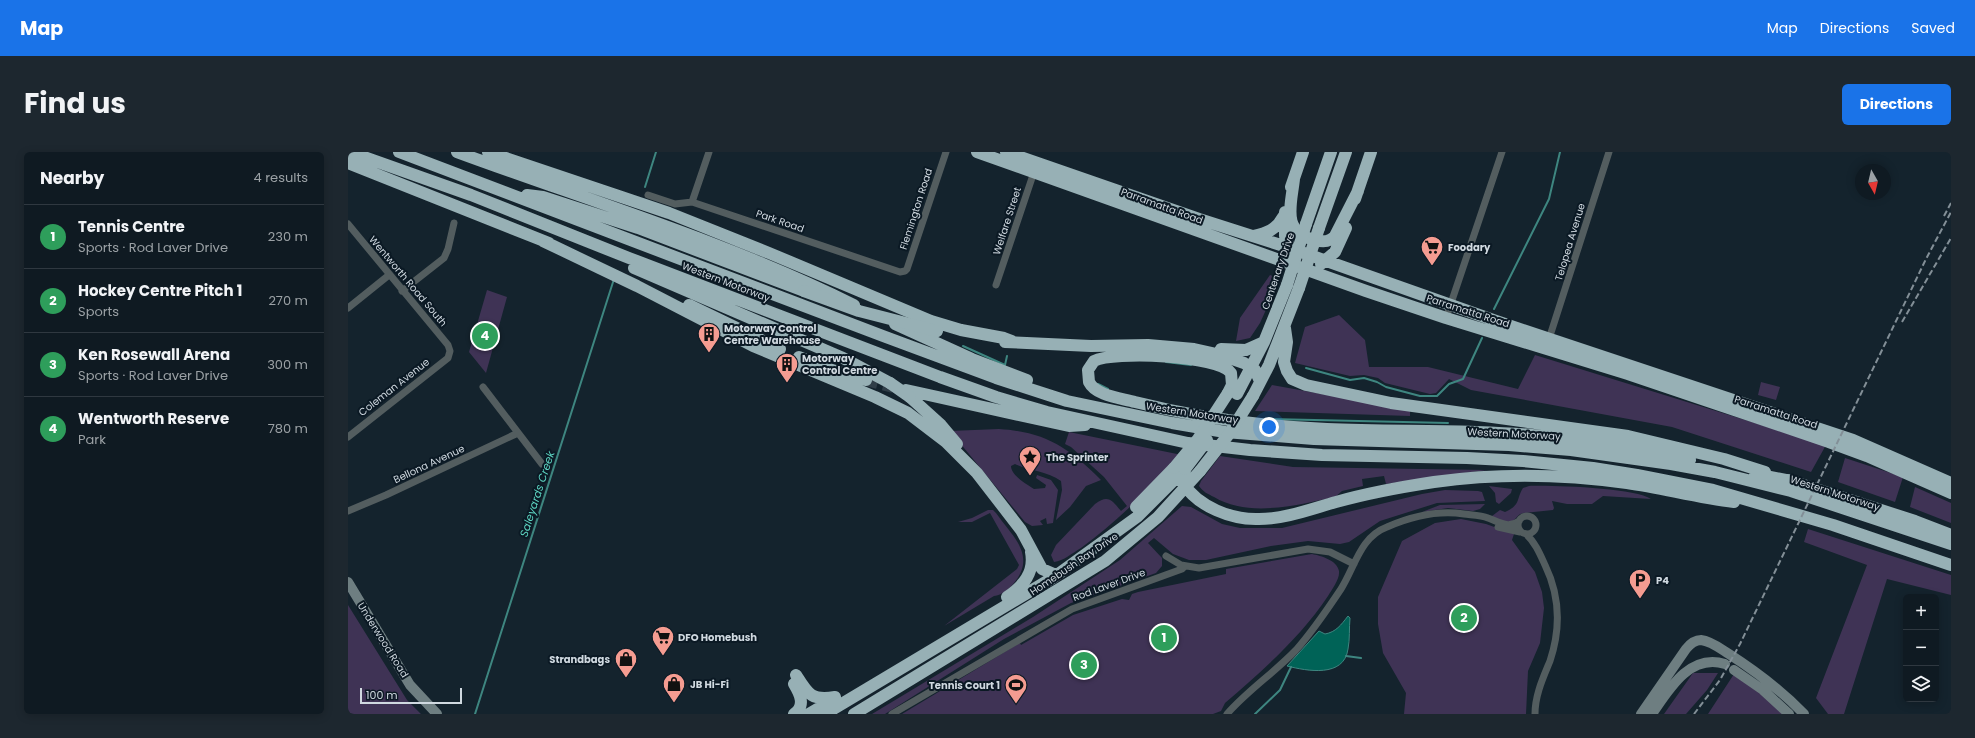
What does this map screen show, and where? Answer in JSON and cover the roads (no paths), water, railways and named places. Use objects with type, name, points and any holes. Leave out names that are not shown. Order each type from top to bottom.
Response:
[{"type":"highway","points":[[350,152],[471,195],[597,245],[611,262]]},
{"type":"highway","name":"Western Motorway","points":[[399,152],[619,237],[989,376],[1067,401],[1172,423],[1225,432],[1321,440],[1509,445],[1578,451],[1671,464],[1715,472],[1791,491],[1951,544]]},
{"type":"highway","name":"Western Motorway","points":[[457,152],[625,218],[780,270],[944,346],[1028,380],[1067,401]]},
{"type":"highway","points":[[488,152],[631,200],[647,200],[931,321],[961,330],[1004,338],[1012,341]]},
{"type":"highway","name":"Parramatta Road","points":[[977,152],[1035,167],[1326,260],[1452,305],[1628,374],[1867,456],[1951,493]]},
{"type":"highway","name":"Parramatta Road","points":[[1006,152],[1035,167],[1305,269],[1446,318],[1548,343],[1853,440],[1951,483]]},
{"type":"highway","points":[[1253,236],[1271,231],[1278,226],[1283,217],[1288,194],[1303,152]]},
{"type":"highway","points":[[1326,169],[1327,152]]},
{"type":"highway","name":"Centenary Drive","points":[[1232,394],[1251,367],[1264,342],[1287,285],[1331,152]]},
{"type":"highway","points":[[1260,381],[1285,328],[1346,152]]},
{"type":"highway","points":[[1342,266],[1340,262],[1342,240],[1371,152]]},
{"type":"highway","points":[[348,163],[543,241],[611,262],[773,346],[832,370],[866,380]]},
{"type":"highway","points":[[1294,180],[1290,211],[1293,228],[1309,239],[1319,241],[1328,241],[1335,236],[1358,191]]},
{"type":"highway","points":[[510,194],[543,197],[625,218]]},
{"type":"highway","points":[[1283,217],[1287,247],[1305,269],[1326,260],[1333,254],[1342,240]]},
{"type":"highway","points":[[640,223],[804,291],[859,311],[937,331],[1004,342],[1012,341],[1091,346],[1191,345],[1236,351],[1251,349],[1264,342]]},
{"type":"highway","points":[[625,269],[843,358],[908,394],[977,473],[1016,523],[1042,569],[1056,575],[1065,587]]},
{"type":"highway","points":[[625,269],[753,346],[893,405],[937,428]]},
{"type":"highway","name":"Western Motorway","points":[[625,269],[996,397],[1096,424],[1188,443],[1278,453],[1467,458],[1593,468],[1713,490],[1881,541],[1951,565]]},
{"type":"highway","points":[[1285,328],[1287,342],[1284,356],[1285,366],[1290,376],[1301,383],[1391,403],[1628,436],[1724,459],[1915,521],[1951,535]]},
{"type":"highway","points":[[1160,346],[1194,349],[1221,355],[1251,367],[1257,374],[1260,381]]},
{"type":"highway","points":[[1232,394],[1231,373],[1224,367],[1209,363],[1160,357],[1112,356],[1094,360],[1088,370],[1089,382],[1098,391],[1165,409],[1200,416],[1290,427],[1466,431],[1566,439],[1658,453],[1796,482]]},
{"type":"highway","name":"Homebush Bay Drive","points":[[857,713],[1065,587],[1126,544],[1158,517],[1200,471],[1229,434],[1253,396],[1260,381]]},
{"type":"highway","name":"Western Motorway","points":[[908,394],[1069,426],[1096,424]]},
{"type":"highway","name":"Homebush Bay Drive","points":[[825,714],[1056,575],[1137,517],[1180,469],[1224,416],[1232,394]]},
{"type":"highway","points":[[1180,469],[1186,488],[1197,499],[1232,516],[1252,520],[1280,517],[1360,496],[1432,482],[1464,478],[1523,476],[1591,478],[1710,499],[1774,508]]},
{"type":"highway","points":[[931,650],[1019,589],[1027,579],[1030,570],[1032,561],[1030,547]]},
{"type":"highway","points":[[809,714],[838,697],[903,667]]},
{"type":"highway","points":[[794,714],[801,707],[802,701],[793,675],[811,696],[817,699],[838,697]]},
{"type":"street","points":[[692,202],[709,152]]},
{"type":"street","name":"Flemington Road","points":[[905,271],[907,269],[946,152]]},
{"type":"street","points":[[1446,318],[1452,305],[1502,152]]},
{"type":"street","name":"Telopea Avenue","points":[[1548,343],[1609,152]]},
{"type":"street","name":"Welfare Street","points":[[996,285],[1035,167]]},
{"type":"street","name":"Park Road","points":[[647,200],[674,204],[692,202],[900,272],[905,271]]},
{"type":"street","name":"Wentworth Road South","points":[[348,224],[448,345],[450,351]]},
{"type":"street","points":[[402,291],[444,258],[448,249],[454,224]]},
{"type":"street","points":[[348,308],[389,275]]},
{"type":"street","name":"Coleman Avenue","points":[[348,437],[448,358],[450,351]]},
{"type":"street","points":[[483,387],[542,464]]},
{"type":"street","name":"Bellona Avenue","points":[[348,511],[386,495],[518,433]]},
{"type":"street","points":[[1227,714],[1241,698],[1295,650],[1323,616],[1343,585],[1366,542],[1374,534],[1386,527],[1440,513],[1456,512],[1488,518],[1506,524],[1513,524],[1526,516],[1533,518],[1536,525],[1526,533]]},
{"type":"street","points":[[1488,518],[1498,527],[1526,533]]},
{"type":"street","points":[[1519,521],[1518,526],[1530,536],[1552,582],[1557,600],[1558,620],[1556,639],[1540,686],[1535,714]]},
{"type":"street","points":[[1166,556],[1185,566],[1203,568],[1308,549],[1330,552],[1354,564]]},
{"type":"street","name":"Rod Laver Drive","points":[[892,714],[1072,609],[1182,569],[1185,566]]},
{"type":"street","name":"Underwood Road","points":[[348,582],[410,685],[437,714]]},
{"type":"street","points":[[1641,714],[1691,643],[1700,640],[1712,644],[1755,670],[1779,689],[1804,714]]},
{"type":"street","points":[[1652,714],[1685,672],[1699,663],[1725,665],[1756,684],[1789,714]]},
{"type":"street","points":[[1772,697],[1779,689]]},
{"type":"waterway","name":"Saleyards Creek","points":[[645,187],[656,152]]},
{"type":"waterway","points":[[1494,309],[1549,199],[1560,152]]},
{"type":"waterway","name":"Saleyards Creek","points":[[475,714],[614,279]]},
{"type":"waterway","points":[[1306,368],[1350,380],[1364,378],[1377,382],[1386,387],[1420,396],[1437,396],[1449,384],[1463,379],[1482,338]]},
{"type":"waterway","points":[[963,346],[1005,365],[1007,356]]},
{"type":"waterway","points":[[1166,362],[1191,365]]},
{"type":"waterway","points":[[1098,384],[1108,389]]},
{"type":"waterway","points":[[1269,419],[1448,423]]},
{"type":"waterway","points":[[1346,656],[1361,658]]},
{"type":"waterway","points":[[1255,714],[1280,690],[1291,667]]},
{"type":"tunnel","points":[[866,380],[893,387]]},
{"type":"railway","points":[[1944,216],[1951,203]]},
{"type":"railway","points":[[1694,714],[1720,680],[1740,644],[1926,259],[1951,212]]},
{"type":"railway","points":[[1902,322],[1951,238]]},
{"type":"place","name":"Foodary","points":[[1432,266]]},
{"type":"place","name":"Wentworth Reserve","points":[[485,336]]},
{"type":"place","name":"Motorway Control Centre Warehouse","points":[[709,354]]},
{"type":"place","name":"Motorway Control Centre","points":[[787,384]]},
{"type":"place","name":"The Sprinter","points":[[1030,476]]},
{"type":"place","name":"P4","points":[[1640,600]]},
{"type":"place","name":"Hockey Centre Pitch 1","points":[[1464,618]]},
{"type":"place","name":"Tennis Centre","points":[[1164,638]]},
{"type":"place","name":"DFO Homebush","points":[[663,656]]},
{"type":"place","name":"Ken Rosewall Arena","points":[[1084,665]]},
{"type":"place","name":"Strandbags","points":[[626,678]]},
{"type":"place","name":"JB Hi-Fi","points":[[674,704]]},
{"type":"place","name":"Tennis Court 1","points":[[1016,704]]}]
